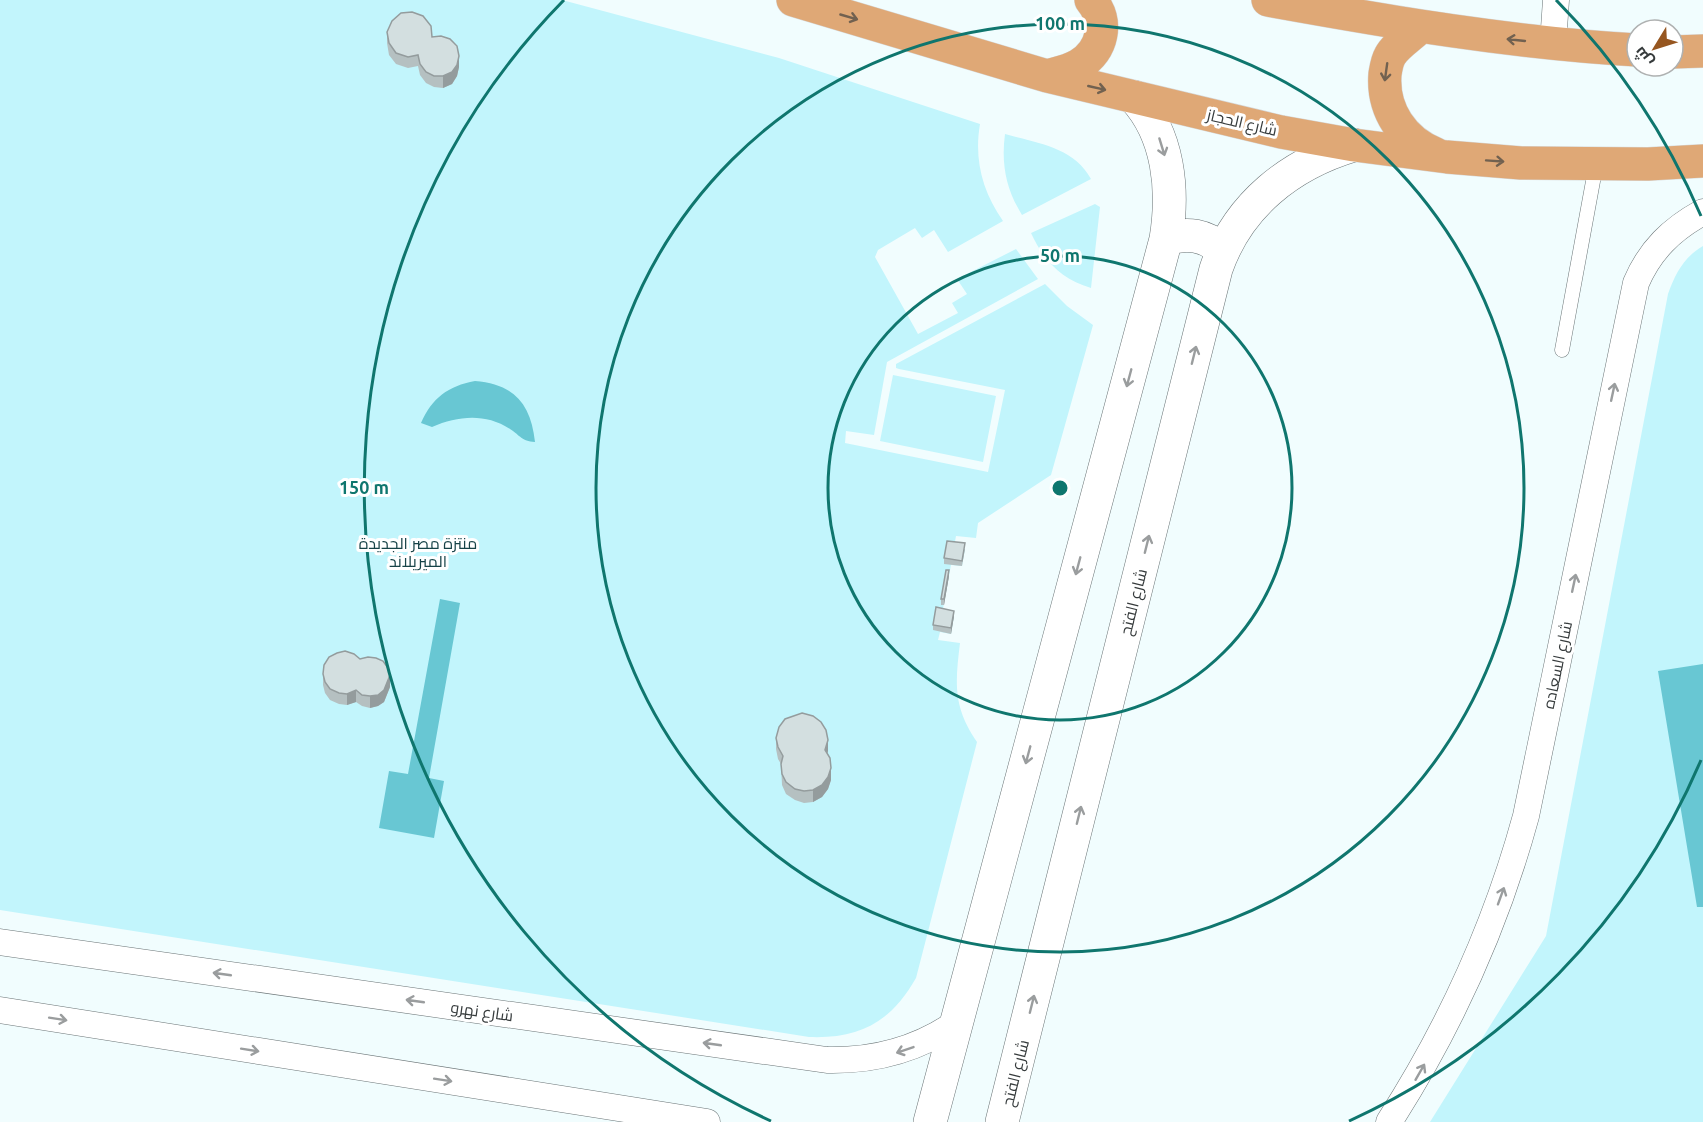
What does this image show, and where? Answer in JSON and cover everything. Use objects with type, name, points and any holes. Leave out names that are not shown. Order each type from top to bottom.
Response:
[{"type":"main road","name":"شارع الحجاز","points":[[793,0],[1047,76],[1281,132],[1354,145],[1448,157],[1521,163],[1596,165],[1703,161]]},
{"type":"main road","points":[[1047,76],[1078,65],[1094,52],[1102,32],[1099,10],[1091,0]]},
{"type":"main road","points":[[1268,0],[1420,27],[1519,41],[1625,49]]},
{"type":"main road","points":[[1420,27],[1390,55],[1386,68],[1385,94],[1394,120],[1411,141],[1434,154],[1448,157]]},
{"type":"main road","points":[[1685,51],[1703,51]]},
{"type":"main road","points":[[930,1122],[1166,239],[1170,201],[1166,163],[1157,133],[1142,106],[1134,97]]},
{"type":"main road","name":"شارع الفتح","points":[[1002,1122],[1216,269],[1223,250],[1249,210],[1271,188],[1310,162],[1354,145]]},
{"type":"main road","points":[[1166,239],[1190,234],[1213,242],[1223,250]]},
{"type":"street","points":[[1553,43],[1556,0]]},
{"type":"street","name":"شارع السعاده","points":[[1389,1122],[1420,1071],[1463,990],[1487,933],[1518,846],[1636,284],[1648,260],[1663,240],[1683,223],[1703,212]]},
{"type":"street","name":"شارع نهرو","points":[[0,942],[826,1060],[854,1060],[888,1055],[933,1038],[956,1023]]},
{"type":"street","points":[[0,1010],[707,1122]]},
{"type":"lane","points":[[1562,350],[1596,165]]},
{"type":"green space","name":"منتزة مصر الجديدة الميريلاند","points":[[0,0],[562,0],[779,58],[980,124],[978,150],[981,174],[990,198],[1003,221],[948,252],[934,230],[922,238],[915,228],[878,250],[875,257],[918,334],[958,313],[952,303],[967,294],[957,279],[1016,249],[1038,279],[887,362],[874,435],[846,431],[845,443],[988,472],[1005,390],[899,369],[896,368],[896,364],[1045,284],[1067,306],[1093,325],[1051,475],[978,523],[976,538],[956,536],[954,547],[965,549],[962,566],[951,565],[942,614],[954,616],[951,634],[940,632],[938,640],[960,643],[957,671],[958,695],[964,718],[977,742],[916,978],[885,1017],[859,1031],[844,1035],[809,1037],[0,910]]},
{"type":"green space","points":[[1005,134],[1065,153],[1084,168],[1091,179],[1022,215],[1012,196],[1006,176]]},
{"type":"green space","points":[[1095,204],[1100,207],[1091,288],[1071,280],[1055,268],[1031,233]]},
{"type":"green space","points":[[1703,246],[1703,1122],[1430,1122],[1546,936],[1668,294],[1681,267],[1690,255]]},
{"type":"green space","points":[[893,375],[996,396],[983,462],[880,441]]},
{"type":"water","points":[[475,381],[500,386],[518,398],[529,417],[535,442],[524,439],[501,424],[481,418],[452,420],[432,427],[421,423],[430,407],[442,394],[457,386]]},
{"type":"water","points":[[440,599],[460,603],[429,778],[444,781],[434,838],[379,828],[389,771],[408,774]]},
{"type":"water","points":[[1703,664],[1703,907],[1697,907],[1658,671]]},
{"type":"building","points":[[412,12],[423,16],[431,26],[432,37],[441,36],[450,39],[457,46],[459,56],[452,72],[443,76],[434,76],[426,72],[420,64],[418,55],[408,57],[396,53],[389,43],[387,32],[392,21],[401,13]]},
{"type":"building","points":[[947,541],[965,543],[962,561],[944,558]]},
{"type":"building","points":[[946,570],[949,570],[944,599],[941,599]]},
{"type":"building","points":[[936,607],[954,611],[951,628],[933,625]]},
{"type":"building","points":[[345,651],[360,659],[368,657],[383,661],[390,675],[384,690],[378,695],[370,696],[362,695],[356,690],[347,694],[330,689],[323,674],[324,665],[329,657]]},
{"type":"building","points":[[802,713],[813,716],[826,730],[828,740],[825,750],[830,758],[831,768],[822,785],[813,790],[804,791],[795,789],[786,782],[782,774],[783,756],[776,738],[779,727],[785,719]]}]
